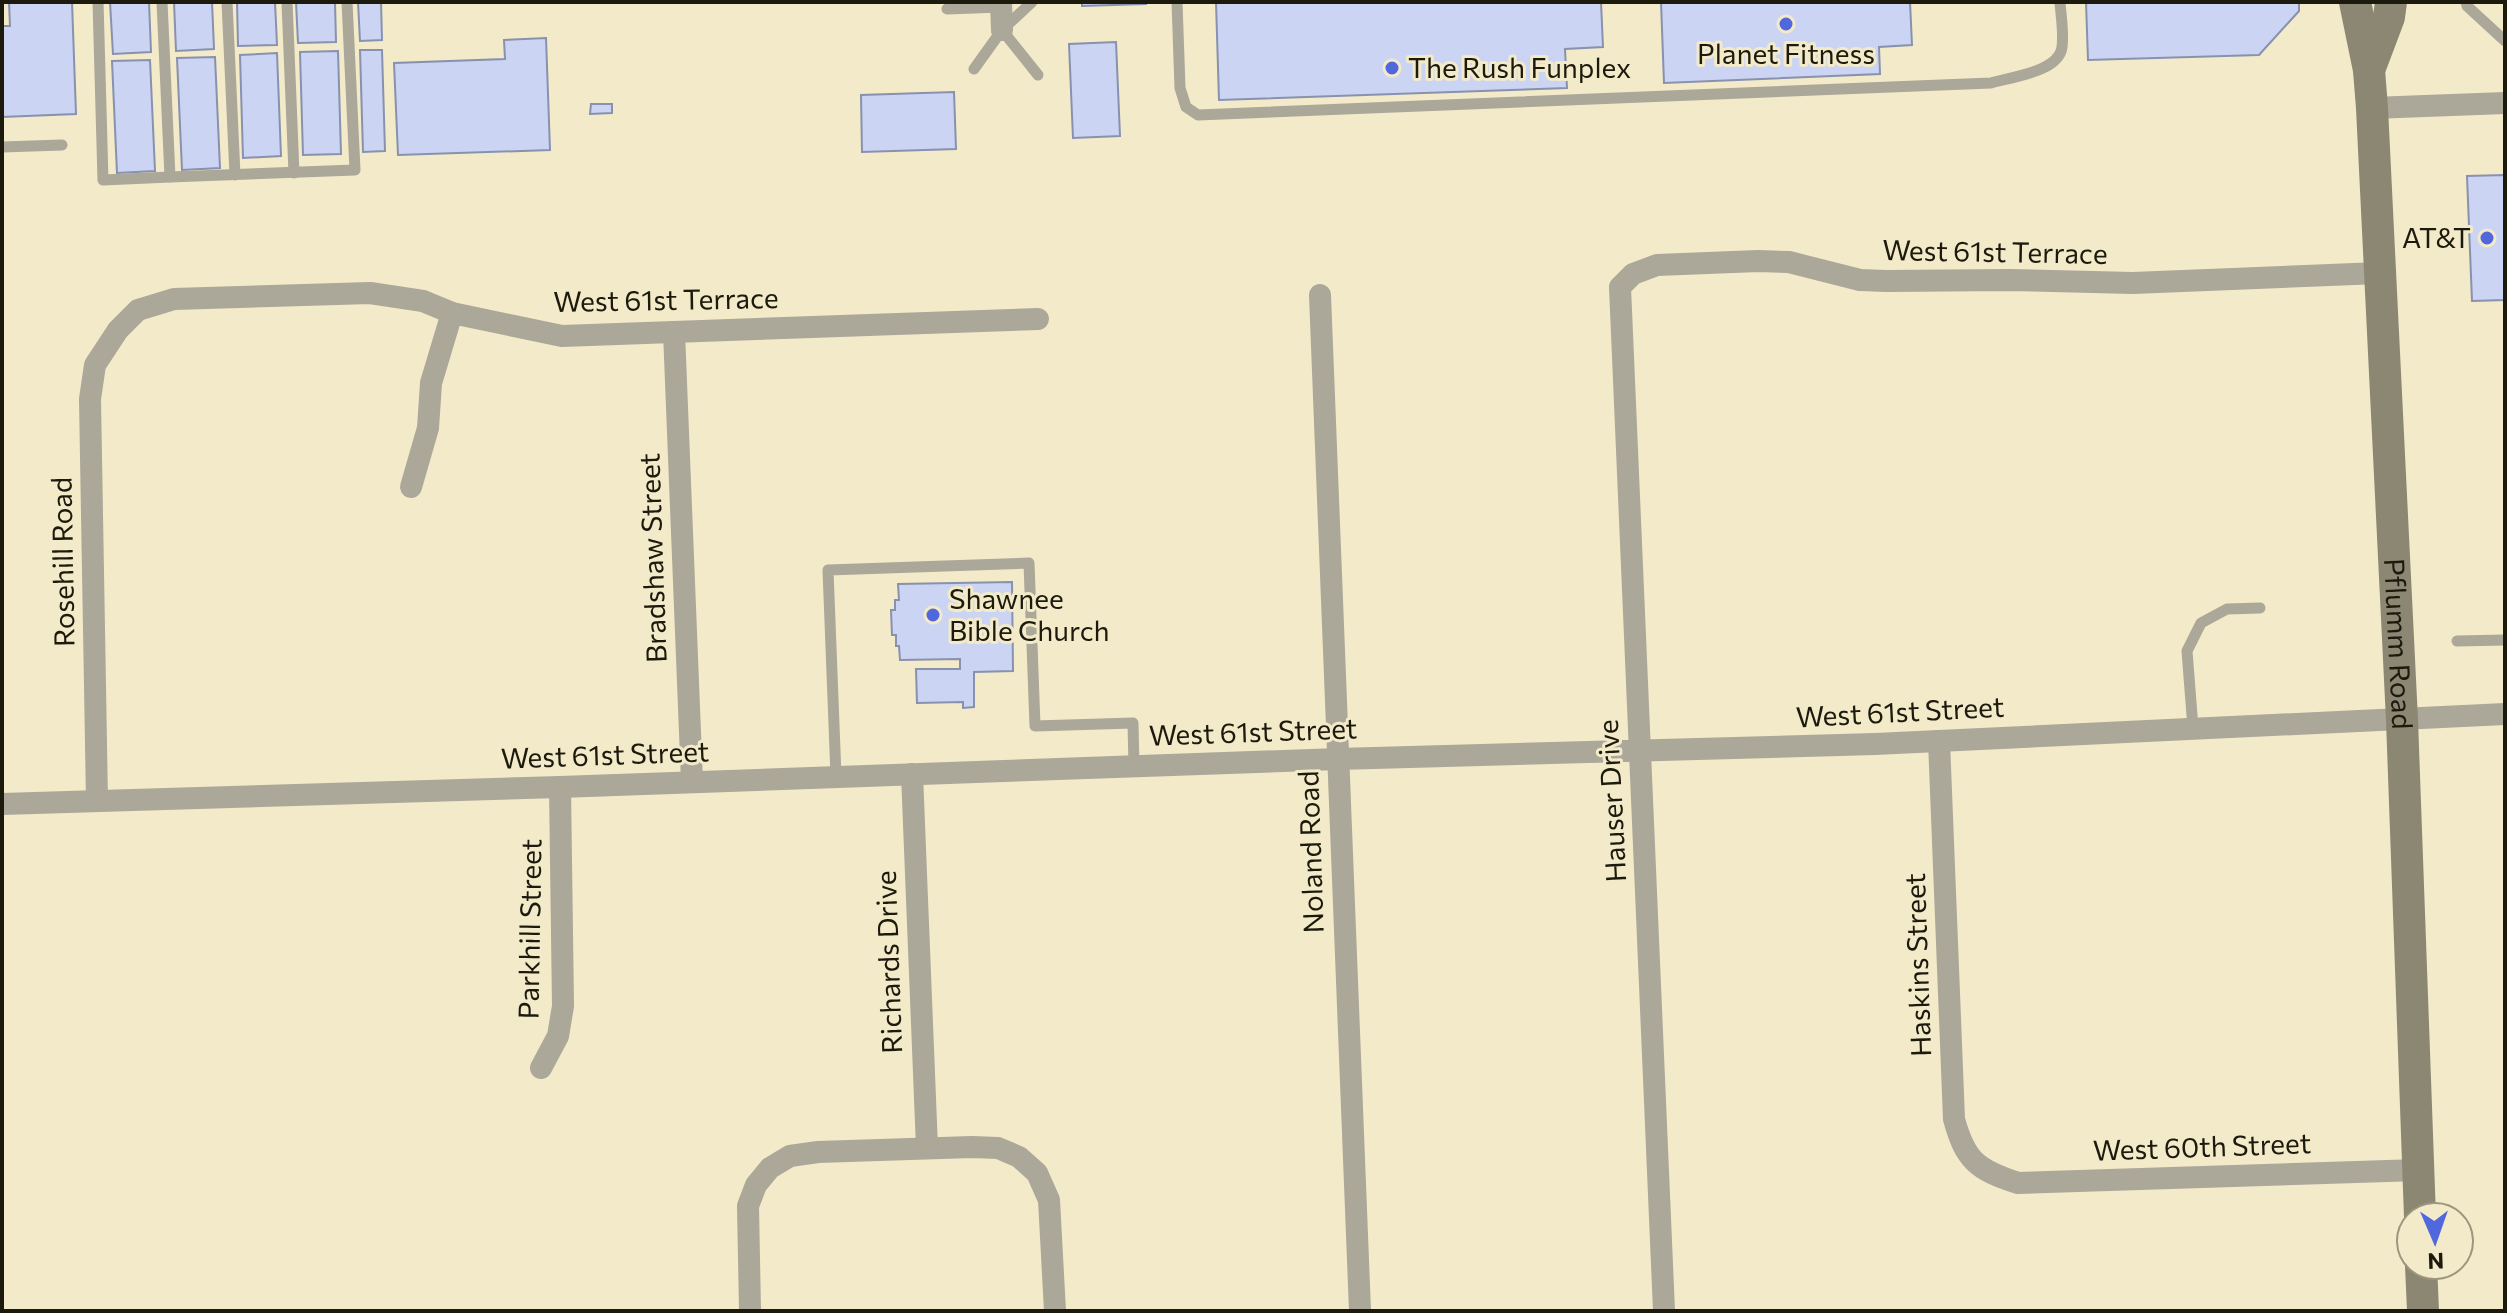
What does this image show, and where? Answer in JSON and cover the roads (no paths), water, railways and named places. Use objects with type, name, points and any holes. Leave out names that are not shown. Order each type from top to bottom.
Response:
[{"type":"main road","name":"Pflumm Road","points":[[2355,2],[2369,70],[2372,108],[2402,720],[2420,1201]]},
{"type":"main road","name":"Pflumm Road","points":[[2369,70],[2389,17],[2391,2]]},
{"type":"main road","points":[[2422,1281],[2423,1311]]},
{"type":"street","points":[[1001,4],[1002,30]]},
{"type":"street","points":[[2372,108],[2505,103]]},
{"type":"street","name":"West 61st Terrace","points":[[1620,287],[1633,274],[1657,265],[1758,261],[1789,262],[1860,280],[1886,281],[1995,279],[2133,283],[2379,273]]},
{"type":"street","name":"Hauser Drive","points":[[1620,287],[1664,1311]]},
{"type":"street","name":"West 61st Terrace","points":[[118,330],[138,310],[174,299],[370,293],[423,301],[452,313],[562,336],[1038,319]]},
{"type":"street","name":"Noland Road","points":[[1320,295],[1360,1311]]},
{"type":"street","points":[[411,487],[428,428],[431,383],[452,313]]},
{"type":"street","name":"Rosehill Road","points":[[97,801],[90,399],[95,365],[118,330]]},
{"type":"street","name":"Bradshaw Street","points":[[674,332],[692,782]]},
{"type":"street","name":"West 61st Street","points":[[2,804],[1939,741],[2505,714]]},
{"type":"street","name":"Haskins Street","points":[[1939,741],[1954,1119],[1962,1149],[1989,1174]]},
{"type":"street","name":"Richards Drive","points":[[912,774],[927,1148]]},
{"type":"street","name":"Parkhill Street","points":[[541,1068],[558,1036],[563,1006],[560,787]]},
{"type":"street","points":[[750,1311],[748,1206],[756,1185],[770,1168],[790,1156],[818,1152],[927,1148],[998,1148],[1019,1157],[1037,1173],[1049,1200],[1055,1311]]},
{"type":"street","name":"West 60th Street","points":[[1989,1174],[2018,1183],[2419,1170]]},
{"type":"lane","points":[[98,2],[103,180],[355,170],[347,2]]},
{"type":"lane","points":[[162,2],[170,177]]},
{"type":"lane","points":[[227,2],[235,175]]},
{"type":"lane","points":[[287,2],[294,173]]},
{"type":"lane","points":[[974,69],[1002,30],[1032,2]]},
{"type":"lane","points":[[1177,2],[1180,88],[1186,107],[1198,115],[1991,83],[2048,68],[2056,60],[2062,51],[2060,2]]},
{"type":"lane","points":[[2466,2],[2505,41]]},
{"type":"lane","points":[[947,9],[1001,4]]},
{"type":"lane","points":[[1002,30],[1038,75]]},
{"type":"lane","points":[[2,147],[62,145]]},
{"type":"lane","points":[[836,776],[828,570],[1029,563],[1035,726],[1133,723],[1134,766]]},
{"type":"lane","points":[[2193,728],[2187,651],[2201,623],[2227,609],[2260,608]]},
{"type":"lane","points":[[2457,641],[2505,640]]},
{"type":"place","name":"Planet Fitness","points":[[1786,24]]},
{"type":"place","name":"The Rush Funplex","points":[[1392,68]]},
{"type":"place","name":"AT&T","points":[[2487,238]]},
{"type":"place","name":"Shawnee Bible Church","points":[[933,615]]}]
